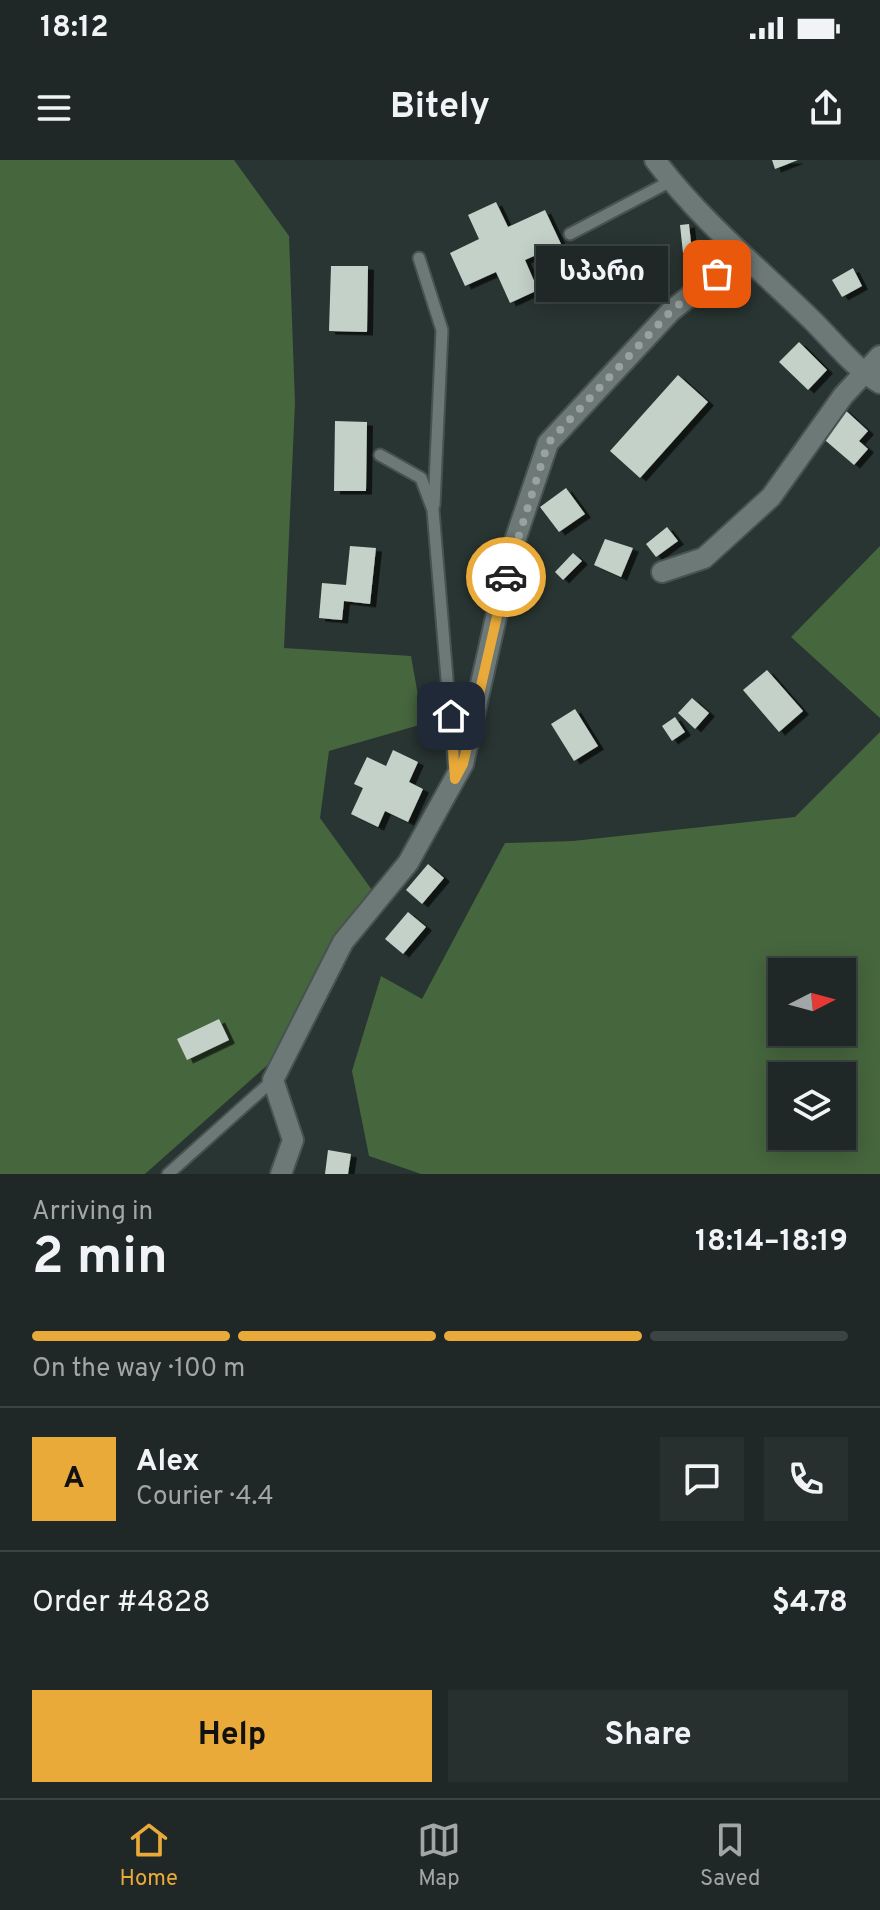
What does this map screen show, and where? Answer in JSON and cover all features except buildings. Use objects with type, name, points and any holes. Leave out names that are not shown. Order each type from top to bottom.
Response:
[{"type":"street","points":[[655,160],[670,170],[740,256],[873,379]]},
{"type":"street","points":[[281,1174],[293,1140],[273,1080],[343,942],[408,863],[463,764],[510,555],[548,443],[671,311],[740,256]]},
{"type":"street","points":[[662,572],[704,558],[771,497],[843,396],[873,379],[880,356]]},
{"type":"lane","points":[[570,234],[670,170]]},
{"type":"lane","points":[[419,258],[442,330],[433,510],[455,779]]},
{"type":"lane","points":[[380,455],[421,478],[433,510]]},
{"type":"lane","points":[[168,1174],[273,1080]]},
{"type":"green space","points":[[0,160],[234,160],[289,236],[295,403],[284,648],[411,656],[423,724],[329,751],[320,818],[372,890],[290,1045],[145,1174],[0,1174]]},
{"type":"green space","points":[[880,546],[880,718],[791,637]]},
{"type":"green space","points":[[880,732],[880,1174],[421,1174],[369,1156],[352,1071],[381,976],[422,999],[505,843],[573,841],[795,817]]},
{"type":"way so far","points":[[506,577],[510,555],[548,443],[671,311],[717,274]]},
{"type":"place","name":"სპარი","points":[[717,274]]},
{"type":"route","points":[[451,716],[455,779],[463,764],[506,577]]}]
